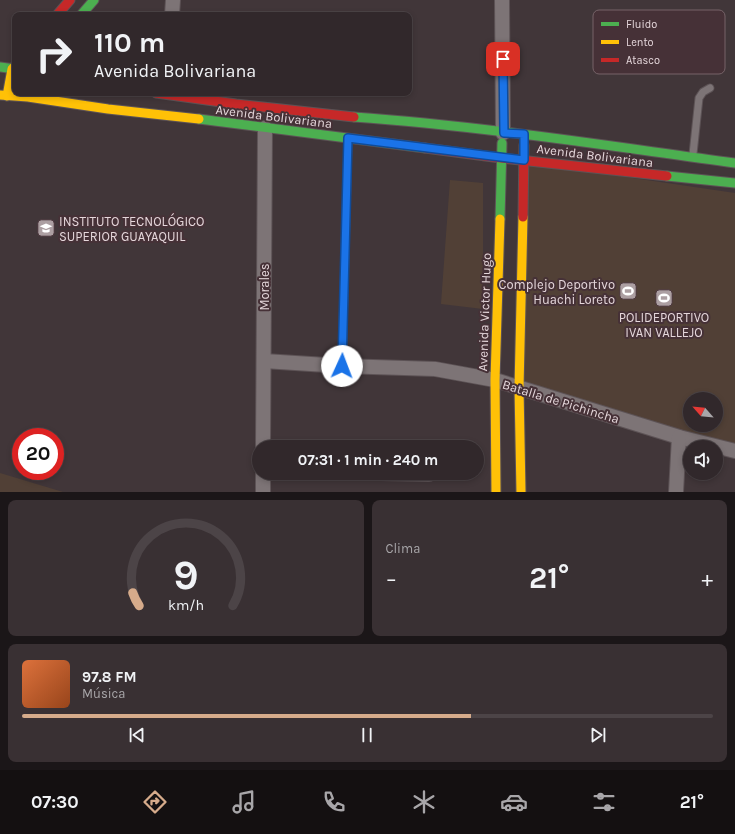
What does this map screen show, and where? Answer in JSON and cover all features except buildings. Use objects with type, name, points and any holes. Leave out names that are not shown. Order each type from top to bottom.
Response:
[{"type":"main road","points":[[60,12],[70,0]]},
{"type":"main road","points":[[84,12],[94,0]]},
{"type":"main road","points":[[0,67],[12,68]]},
{"type":"main road","points":[[3,95],[12,73]]},
{"type":"main road","name":"Avenida Bolivariana","points":[[34,96],[108,109],[501,158],[735,183]]},
{"type":"main road","name":"Avenida Bolivariana","points":[[186,96],[243,105],[354,117],[414,121],[504,133],[524,134],[735,164]]},
{"type":"main road","name":"Avenida Victor Hugo","points":[[496,492],[495,380],[501,158],[504,133]]},
{"type":"main road","points":[[521,492],[519,388],[524,134]]},
{"type":"street","points":[[172,12],[173,0]]},
{"type":"street","points":[[502,0],[504,133]]},
{"type":"street","name":"Morales","points":[[263,440],[265,128]]},
{"type":"street","name":"Batalla de Pichincha","points":[[264,361],[342,366],[435,369],[495,380],[679,437],[735,451]]},
{"type":"street","points":[[676,492],[679,437]]},
{"type":"street","points":[[263,480],[263,492]]},
{"type":"lane","points":[[693,158],[699,98],[703,92],[710,88]]},
{"type":"lane","points":[[342,366],[348,138]]},
{"type":"shaded area","name":"Complejo Deportivo Huachi Loreto","points":[[524,162],[735,193],[735,450],[723,447],[723,440],[700,440],[519,388]]},
{"type":"shaded area","points":[[450,180],[483,183],[483,309],[441,304]]},
{"type":"shaded area","points":[[0,473],[12,477],[12,480],[23,480],[63,492],[0,492]]},
{"type":"traffic: fast","points":[[84,12],[94,0]]},
{"type":"traffic: fast","points":[[0,67],[12,69]]},
{"type":"traffic: fast","points":[[354,117],[497,131],[735,163]]},
{"type":"traffic: fast","points":[[199,119],[425,148]]},
{"type":"traffic: fast","points":[[500,219],[502,143]]},
{"type":"traffic: fast","points":[[667,176],[735,183]]},
{"type":"traffic: slow","points":[[7,96],[12,69]]},
{"type":"traffic: slow","points":[[0,95],[12,96]]},
{"type":"traffic: slow","points":[[14,96],[108,109],[199,119]]},
{"type":"traffic: slow","points":[[521,492],[519,388],[523,217]]},
{"type":"traffic: slow","points":[[496,492],[495,380],[500,219]]},
{"type":"traffic: jam","points":[[60,12],[70,0]]},
{"type":"traffic: jam","points":[[178,96],[354,117]]},
{"type":"traffic: jam","points":[[523,217],[524,145]]},
{"type":"traffic: jam","points":[[425,148],[667,176]]},
{"type":"place","name":"INSTITUTO TECNOLÓGICO SUPERIOR GUAYAQUIL","points":[[46,228]]},
{"type":"place","name":"Complejo Deportivo Huachi Loreto","points":[[628,291]]},
{"type":"place","name":"POLIDEPORTIVO IVAN VALLEJO","points":[[664,298]]},
{"type":"route","points":[[342,366],[348,138],[524,160],[524,134],[504,133],[503,59]]}]
